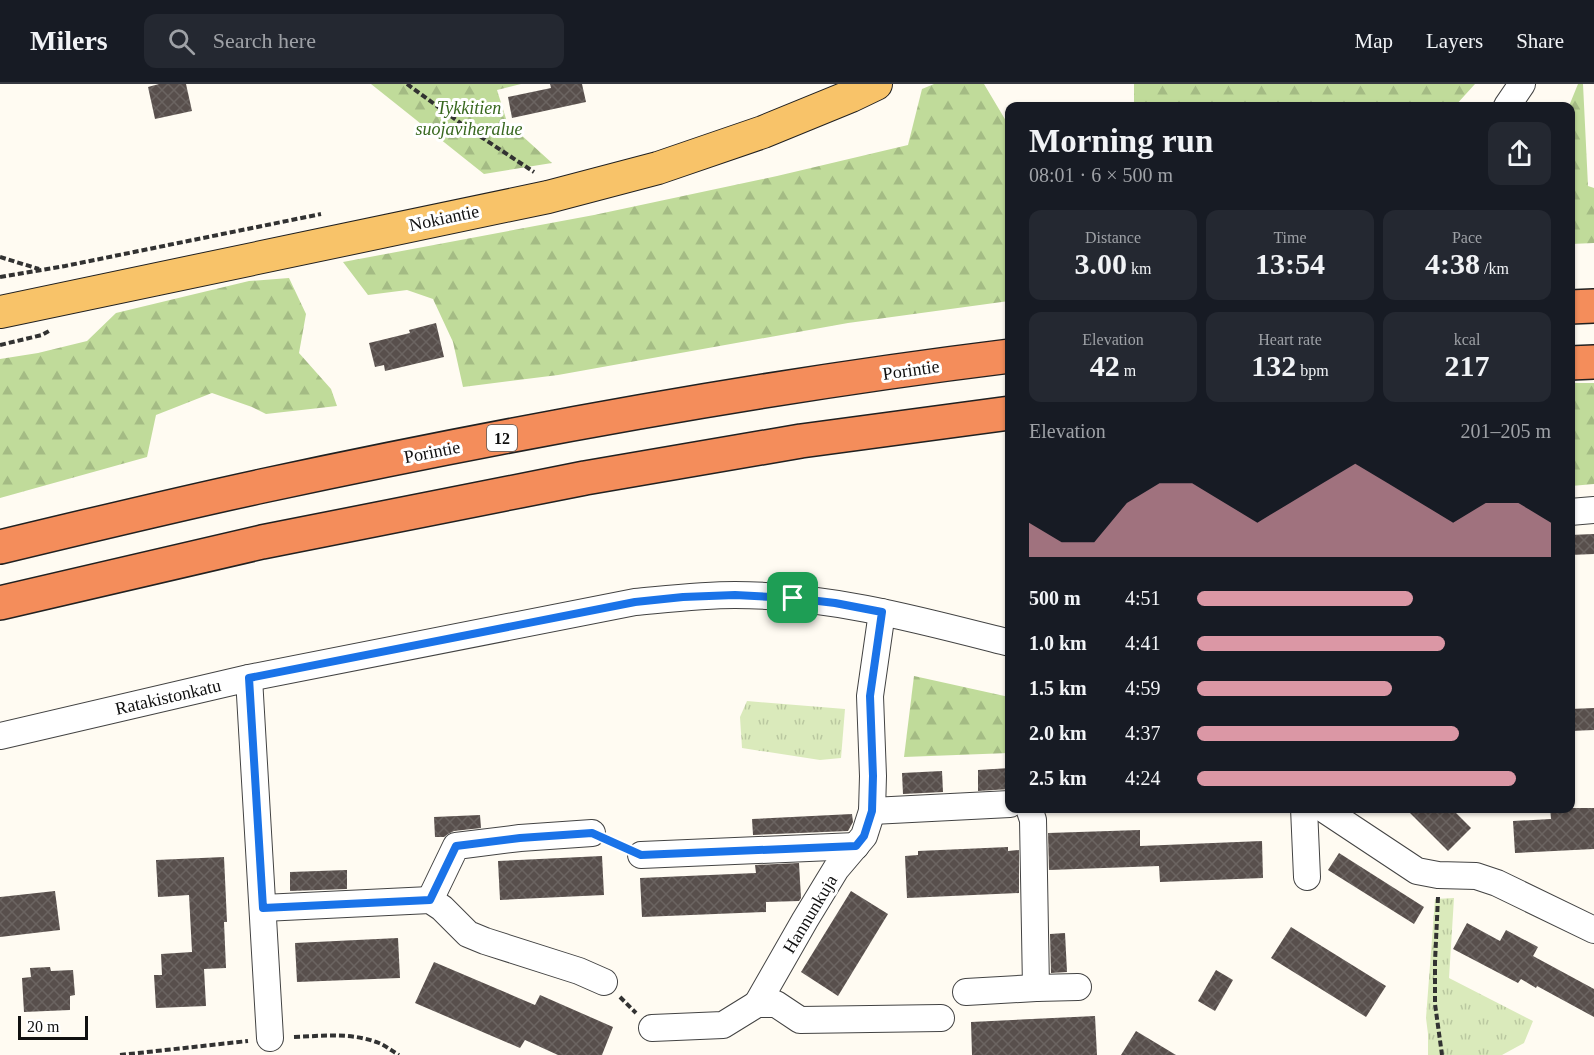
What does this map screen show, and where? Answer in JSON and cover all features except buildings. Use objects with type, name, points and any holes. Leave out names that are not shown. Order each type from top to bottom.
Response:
[{"type":"highway","points":[[1575,307],[1594,306]]},
{"type":"highway","name":"Porintie","points":[[0,547],[261,486],[578,422],[804,385],[1005,357]]},
{"type":"highway","points":[[1575,363],[1594,362]]},
{"type":"highway","points":[[0,603],[262,542],[585,478],[801,441],[1005,414]]},
{"type":"main road","name":"Nokiantie","points":[[0,312],[548,197],[658,168],[763,132],[858,88]]},
{"type":"street","points":[[1510,102],[1522,84]]},
{"type":"street","points":[[1575,512],[1594,510]]},
{"type":"street","name":"Ratakistonkatu","points":[[0,736],[249,678],[635,602],[683,597],[735,595],[835,603],[1005,642]]},
{"type":"street","name":"Hannunkuja","points":[[757,1005],[836,868],[864,836],[872,811],[870,696],[882,612]]},
{"type":"street","points":[[249,678],[270,1038]]},
{"type":"street","points":[[872,811],[1005,804]]},
{"type":"street","points":[[1031,813],[1033,820],[1036,988]]},
{"type":"street","points":[[1304,813],[1307,877]]},
{"type":"street","points":[[1330,813],[1417,871],[1438,875],[1476,876],[1497,883],[1594,930]]},
{"type":"street","points":[[430,900],[456,846],[520,838],[592,833]]},
{"type":"street","points":[[641,855],[856,846]]},
{"type":"street","points":[[263,908],[430,900],[442,908],[468,934],[579,971],[604,982]]},
{"type":"street","points":[[966,992],[1077,987]]},
{"type":"street","points":[[652,1028],[723,1025],[757,1005],[776,1005],[800,1020],[941,1018]]},
{"type":"path","points":[[407,84],[542,178]]},
{"type":"path","points":[[0,277],[328,213]]},
{"type":"path","points":[[0,257],[43,270]]},
{"type":"path","points":[[0,345],[42,335]]},
{"type":"path","points":[[1438,875],[1435,1005],[1442,1055]]},
{"type":"path","points":[[604,982],[652,1028]]},
{"type":"green space","name":"Tykkitien suojaviheralue","points":[[371,84],[521,84],[497,90],[507,122],[552,163],[484,174]]},
{"type":"green space","points":[[934,84],[984,84],[1005,119],[1005,302],[848,323],[558,375],[463,387],[453,342],[433,299],[407,290],[368,295],[343,262],[594,215],[908,145],[922,89]]},
{"type":"green space","points":[[1134,84],[1475,84],[1459,102],[1134,102]]},
{"type":"green space","points":[[1578,84],[1583,84],[1588,186],[1594,188],[1594,243],[1575,244],[1575,102],[1571,102]]},
{"type":"green space","points":[[289,278],[306,314],[299,353],[331,389],[337,406],[266,414],[212,393],[156,415],[147,457],[0,498],[0,359],[38,353],[87,341],[116,313],[249,281]]},
{"type":"green space","points":[[1575,383],[1594,383],[1594,484],[1575,486]]},
{"type":"green space","points":[[914,676],[1005,696],[1005,753],[904,757]]},
{"type":"green space","points":[[747,701],[845,709],[841,758],[820,760],[742,748],[740,717]]},
{"type":"green space","points":[[1454,898],[1449,978],[1533,1021],[1524,1043],[1502,1055],[1428,1055],[1426,1018],[1435,899]]},
{"type":"route","points":[[735,595],[793,598],[882,612],[870,696],[872,811],[864,836],[856,846],[641,855],[592,833],[520,838],[456,846],[430,900],[263,908],[249,678],[635,602],[735,595]]}]
